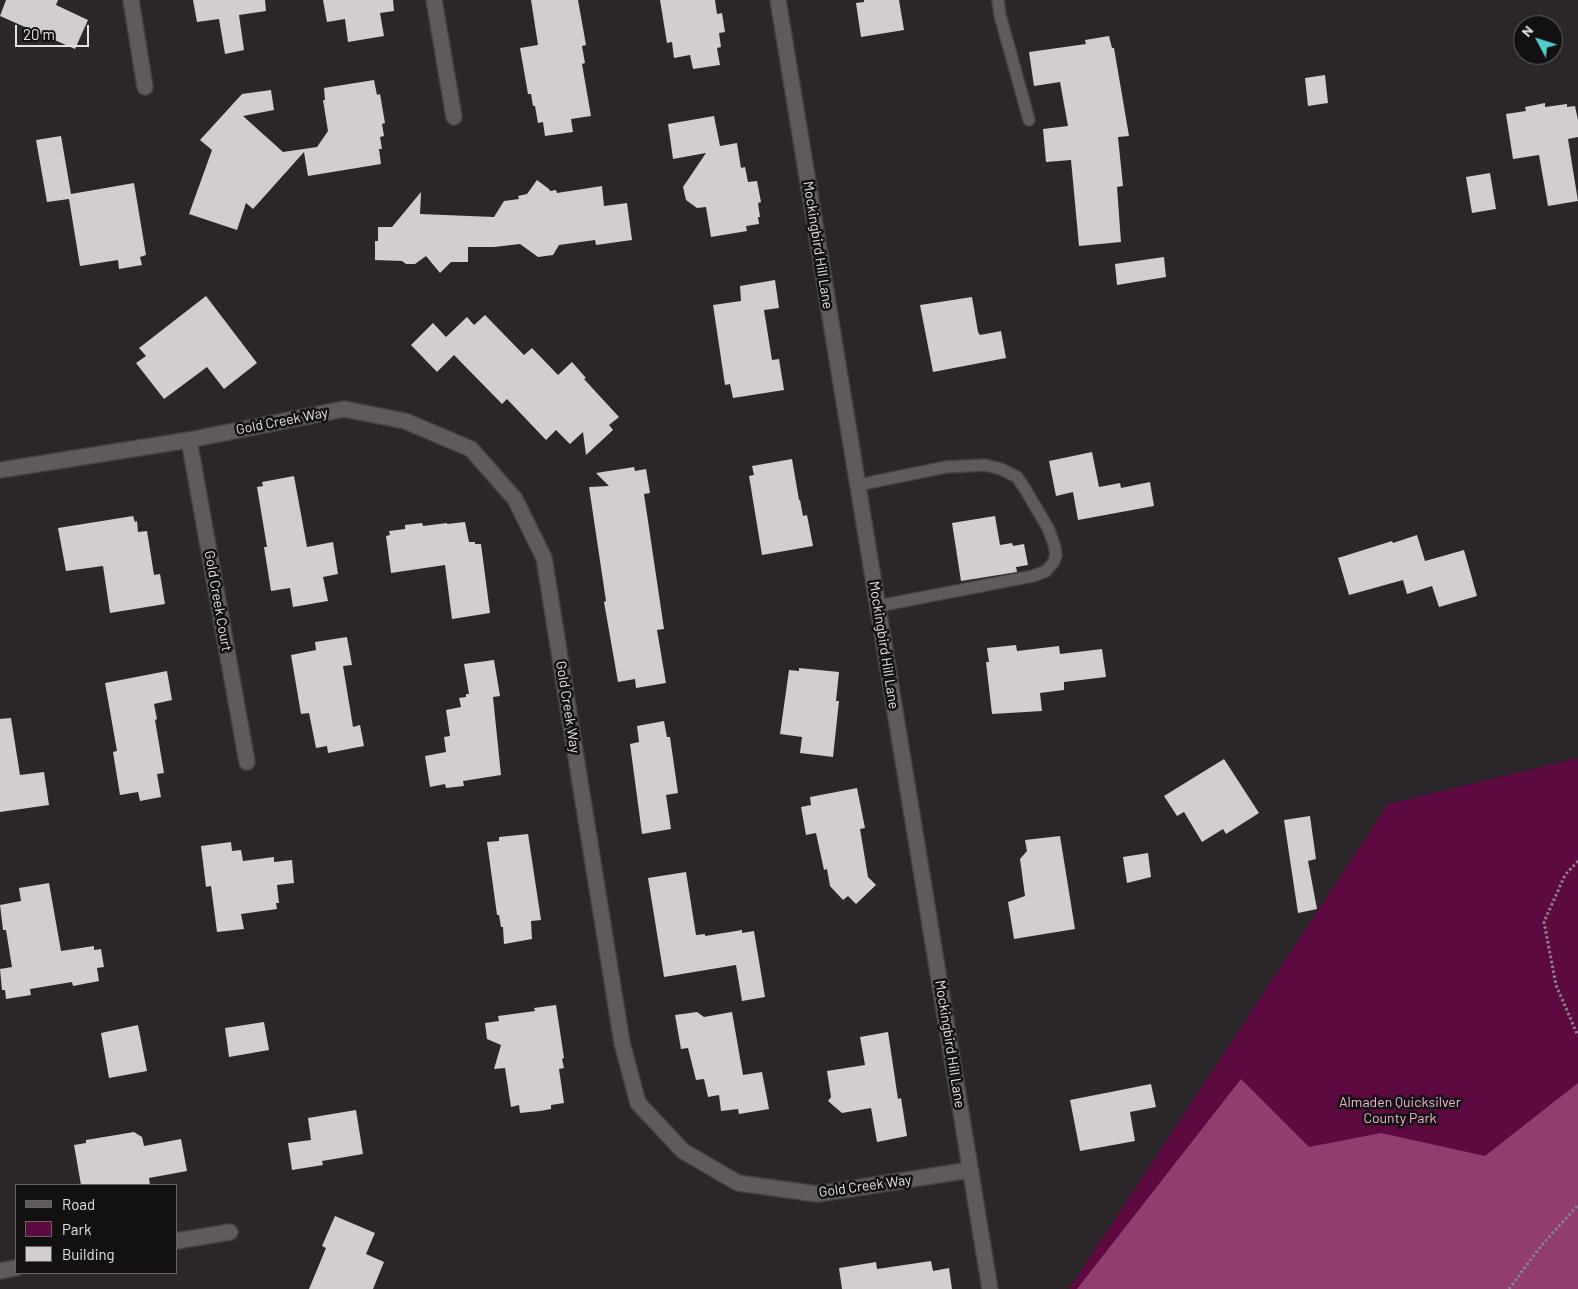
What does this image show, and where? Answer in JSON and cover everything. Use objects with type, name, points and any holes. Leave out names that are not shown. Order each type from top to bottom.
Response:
[{"type":"street","points":[[131,0],[145,86]]},
{"type":"street","points":[[434,0],[454,117]]},
{"type":"street","name":"Mockingbird Hill Lane","points":[[778,0],[990,1289]]},
{"type":"street","name":"Gold Creek Way","points":[[0,470],[189,440],[344,409],[405,421],[471,449],[515,499],[544,558],[622,1043],[638,1103],[683,1151],[738,1183],[816,1194],[970,1170]]},
{"type":"street","name":"Gold Creek Court","points":[[189,440],[247,762]]},
{"type":"street","points":[[178,1241],[230,1232]]},
{"type":"street","points":[[0,1271],[15,1268]]},
{"type":"lane","points":[[998,0],[1000,15],[1029,120]]},
{"type":"lane","points":[[858,485],[946,467],[985,465],[1001,469],[1017,477],[1025,489],[1048,528],[1056,555],[1053,563],[1046,571],[1033,576],[878,606]]},
{"type":"path","points":[[1578,861],[1565,875],[1544,922],[1556,985],[1578,1036]]},
{"type":"path","points":[[1508,1289],[1541,1246],[1578,1205]]},
{"type":"green space","name":"Almaden Quicksilver County Park","points":[[1578,758],[1578,1289],[1069,1289],[1388,804]]},
{"type":"shaded area","points":[[1241,1079],[1309,1147],[1381,1133],[1485,1156],[1578,1083],[1578,1289],[1077,1289]]},
{"type":"building","points":[[6,0],[58,0],[56,5],[88,20],[75,49],[0,16]]},
{"type":"building","points":[[193,0],[265,0],[266,11],[239,15],[244,50],[225,54],[219,19],[197,22]]},
{"type":"building","points":[[323,0],[393,0],[394,11],[380,13],[384,36],[348,42],[345,19],[327,22]]},
{"type":"building","points":[[531,0],[578,0],[586,45],[582,46],[585,63],[582,64],[591,116],[571,119],[573,132],[545,136],[543,122],[538,123],[531,94],[528,94],[520,48],[538,45]]},
{"type":"building","points":[[660,0],[715,0],[717,14],[722,13],[725,32],[719,33],[721,47],[717,48],[720,65],[693,69],[690,55],[674,58],[672,42],[667,43]]},
{"type":"building","points":[[864,0],[899,0],[904,30],[861,37],[856,3],[864,2]]},
{"type":"building","points":[[1109,36],[1112,48],[1114,48],[1129,136],[1118,137],[1123,186],[1117,187],[1121,242],[1079,246],[1071,160],[1046,162],[1043,129],[1068,126],[1060,82],[1034,86],[1029,52],[1086,44],[1085,40]]},
{"type":"building","points":[[1325,75],[1328,103],[1308,106],[1305,78]]},
{"type":"building","points":[[374,80],[377,95],[380,94],[385,123],[382,124],[384,136],[380,137],[382,149],[379,149],[381,164],[308,176],[304,152],[253,209],[246,203],[237,230],[189,214],[212,150],[200,140],[242,94],[271,90],[274,110],[243,116],[283,152],[317,147],[328,131],[323,100],[325,100],[324,88]]},
{"type":"building","points":[[1545,103],[1545,107],[1567,104],[1567,107],[1575,106],[1578,120],[1578,137],[1568,139],[1578,201],[1548,206],[1539,155],[1513,159],[1506,114],[1526,111],[1525,107]]},
{"type":"building","points":[[714,116],[720,146],[737,143],[741,168],[745,167],[748,182],[757,181],[761,202],[758,203],[759,224],[746,226],[747,231],[711,237],[706,207],[697,208],[686,200],[683,187],[706,153],[673,159],[668,124]]},
{"type":"building","points":[[61,136],[71,194],[134,183],[146,255],[140,257],[142,265],[119,269],[118,260],[80,266],[69,199],[47,202],[36,140]]},
{"type":"building","points":[[1490,173],[1496,209],[1472,213],[1466,177]]},
{"type":"building","points":[[537,180],[550,191],[556,190],[557,193],[602,186],[604,206],[627,203],[632,240],[596,245],[595,240],[559,245],[553,255],[538,257],[520,244],[468,247],[468,262],[451,262],[440,273],[426,256],[415,264],[406,264],[402,261],[375,260],[375,241],[378,241],[378,227],[392,227],[421,192],[420,214],[494,217],[504,201],[519,199],[518,196],[527,194]]},
{"type":"building","points":[[1164,257],[1166,277],[1117,285],[1115,264]]},
{"type":"building","points":[[775,280],[779,308],[764,310],[772,360],[779,359],[784,390],[733,398],[730,384],[725,385],[713,305],[741,301],[740,286]]},
{"type":"building","points":[[206,296],[257,363],[224,389],[207,367],[164,399],[136,363],[146,356],[139,348]]},
{"type":"building","points":[[972,297],[978,332],[980,335],[1001,331],[1006,358],[933,372],[920,305]]},
{"type":"building","points":[[485,315],[524,355],[532,348],[558,375],[572,362],[586,378],[584,379],[619,417],[609,425],[613,430],[586,455],[583,432],[570,444],[556,430],[546,440],[507,399],[502,404],[454,355],[437,372],[411,345],[433,323],[446,337],[467,317],[474,325]]},
{"type":"building","points":[[1092,452],[1099,487],[1120,483],[1121,488],[1150,482],[1154,506],[1078,520],[1073,492],[1056,496],[1049,461]]},
{"type":"building","points":[[792,459],[799,500],[803,516],[807,515],[813,546],[762,555],[749,476],[754,475],[752,466]]},
{"type":"building","points":[[634,467],[635,471],[646,469],[650,493],[644,494],[664,629],[657,630],[666,683],[636,688],[635,679],[618,682],[604,602],[606,601],[589,487],[609,486],[596,473]]},
{"type":"building","points":[[294,476],[307,547],[333,542],[338,574],[323,577],[328,601],[293,607],[290,588],[271,591],[264,547],[267,547],[257,487],[263,486],[262,482]]},
{"type":"building","points":[[133,516],[135,522],[137,521],[138,532],[147,531],[154,575],[160,574],[165,604],[110,613],[103,566],[66,571],[58,528]]},
{"type":"building","points":[[995,516],[1000,545],[1012,543],[1013,546],[1024,544],[1028,565],[1016,567],[1017,572],[961,581],[952,523]]},
{"type":"building","points":[[465,522],[469,542],[481,544],[490,613],[452,619],[445,565],[391,573],[386,536],[390,535],[389,531],[405,529],[405,525],[422,523],[423,526]]},
{"type":"building","points":[[1417,535],[1425,561],[1464,550],[1477,596],[1439,607],[1432,586],[1407,594],[1403,580],[1349,595],[1338,558]]},
{"type":"building","points":[[347,637],[352,665],[343,666],[353,727],[360,725],[364,746],[328,753],[327,746],[316,748],[309,713],[301,714],[291,655],[316,650],[315,642]]},
{"type":"building","points":[[1016,645],[1017,651],[1059,646],[1060,654],[1102,649],[1106,677],[1064,682],[1064,690],[1040,693],[1042,711],[992,714],[986,662],[989,662],[987,648]]},
{"type":"building","points":[[494,660],[500,696],[493,697],[501,775],[463,781],[464,786],[446,788],[445,784],[430,787],[425,756],[446,752],[444,737],[450,736],[446,710],[461,707],[459,698],[466,697],[466,694],[469,694],[464,664]]},
{"type":"building","points":[[799,668],[839,672],[836,701],[839,701],[833,757],[800,753],[802,737],[780,734],[789,670],[799,671]]},
{"type":"building","points":[[167,671],[172,700],[154,704],[164,773],[157,774],[161,797],[140,801],[138,792],[120,795],[113,752],[117,751],[105,683]]},
{"type":"building","points":[[11,718],[20,775],[44,772],[49,805],[0,812],[0,719]]},
{"type":"building","points":[[664,721],[667,737],[670,737],[678,793],[666,795],[671,829],[642,834],[630,744],[639,742],[637,726]]},
{"type":"building","points":[[1224,759],[1259,813],[1226,834],[1223,829],[1202,842],[1184,812],[1177,816],[1164,796]]},
{"type":"building","points":[[857,788],[865,828],[860,829],[868,877],[876,885],[856,904],[848,896],[843,900],[830,886],[827,869],[824,870],[816,833],[806,835],[801,807],[811,805],[810,797]]},
{"type":"building","points":[[1310,816],[1316,859],[1308,861],[1317,909],[1298,913],[1284,820]]},
{"type":"building","points":[[528,834],[541,920],[531,921],[532,939],[504,944],[503,927],[501,927],[499,915],[497,915],[487,842],[499,841],[499,837]]},
{"type":"building","points":[[1060,836],[1075,929],[1014,939],[1008,902],[1025,896],[1020,859],[1027,851],[1025,840]]},
{"type":"building","points":[[231,842],[232,851],[241,850],[243,861],[274,857],[274,862],[292,860],[294,883],[277,885],[279,903],[276,903],[277,909],[241,914],[244,929],[217,932],[211,886],[206,887],[201,846]]},
{"type":"building","points":[[1148,853],[1151,877],[1127,883],[1123,857]]},
{"type":"building","points":[[686,872],[696,935],[705,934],[705,936],[742,930],[742,933],[754,931],[765,997],[742,1001],[736,965],[664,977],[648,878]]},
{"type":"building","points":[[49,883],[61,951],[94,946],[94,950],[101,949],[104,967],[97,968],[99,981],[73,986],[72,982],[30,989],[31,995],[6,999],[5,990],[2,990],[0,969],[12,967],[6,930],[3,930],[0,905],[21,901],[19,888]]},
{"type":"building","points":[[556,1005],[564,1058],[562,1059],[564,1068],[559,1069],[564,1103],[551,1105],[551,1109],[520,1113],[519,1105],[511,1107],[505,1068],[494,1069],[501,1045],[487,1039],[485,1023],[499,1021],[498,1016],[535,1011],[534,1008]]},
{"type":"building","points":[[697,1012],[704,1017],[732,1012],[743,1075],[762,1072],[769,1109],[739,1114],[738,1109],[721,1111],[719,1095],[708,1097],[704,1079],[696,1080],[688,1048],[681,1049],[675,1015]]},
{"type":"building","points":[[264,1022],[269,1050],[229,1057],[225,1028]]},
{"type":"building","points":[[138,1025],[147,1071],[109,1078],[101,1033]]},
{"type":"building","points":[[888,1032],[898,1099],[901,1098],[907,1136],[877,1142],[871,1108],[842,1113],[828,1101],[831,1097],[827,1071],[865,1065],[860,1037]]},
{"type":"building","points":[[1151,1084],[1156,1107],[1130,1112],[1135,1141],[1080,1151],[1070,1100]]},
{"type":"building","points":[[356,1110],[363,1154],[322,1161],[323,1165],[292,1170],[288,1143],[311,1140],[308,1118]]},
{"type":"building","points":[[134,1132],[142,1137],[144,1146],[181,1139],[187,1171],[149,1178],[150,1184],[81,1184],[74,1145],[86,1143],[86,1140]]},
{"type":"building","points":[[335,1216],[375,1233],[366,1254],[384,1262],[373,1289],[309,1289],[326,1248],[322,1246]]},
{"type":"building","points":[[931,1261],[933,1271],[949,1268],[952,1289],[842,1289],[839,1268],[876,1262],[877,1269]]}]
